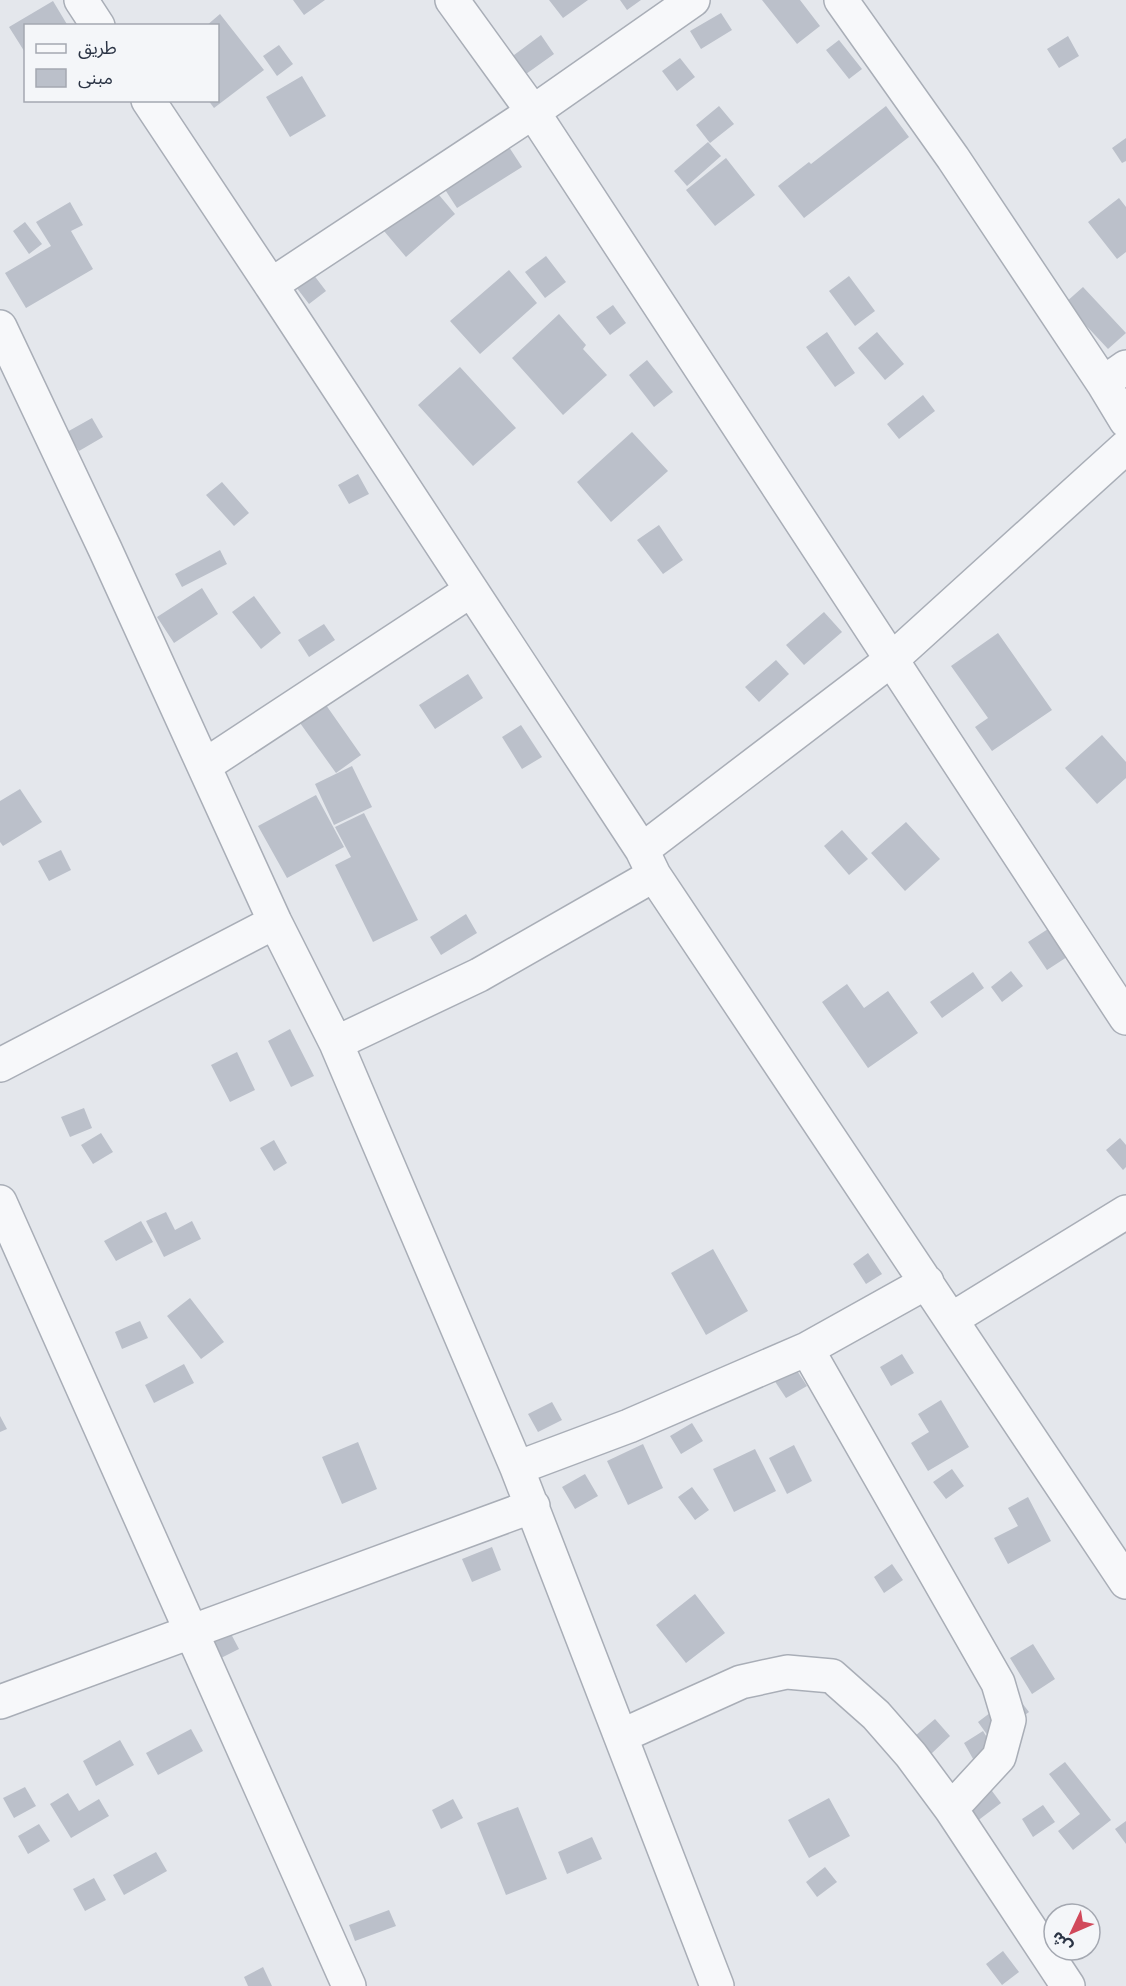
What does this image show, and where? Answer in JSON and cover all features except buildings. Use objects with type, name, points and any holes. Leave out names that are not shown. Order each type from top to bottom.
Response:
[{"type":"street","points":[[81,0],[97,24]]},
{"type":"street","points":[[452,0],[532,112],[1126,1018]]},
{"type":"street","points":[[271,285],[532,112],[693,0]]},
{"type":"street","points":[[842,0],[953,158],[1115,375],[1126,421]]},
{"type":"street","points":[[149,102],[648,862],[1126,1582]]},
{"type":"street","points":[[0,327],[11,374],[204,766],[275,922],[336,1043],[518,1468],[717,1986]]},
{"type":"street","points":[[336,1043],[479,975],[648,862],[891,660],[1126,447]]},
{"type":"street","points":[[204,766],[470,591]]},
{"type":"street","points":[[0,1065],[275,922]]},
{"type":"street","points":[[0,1202],[349,1986]]},
{"type":"street","points":[[952,1319],[1126,1212]]},
{"type":"street","points":[[518,1468],[629,1426],[807,1349],[927,1282]]},
{"type":"street","points":[[807,1349],[998,1683],[1009,1720],[999,1757],[951,1809]]},
{"type":"street","points":[[0,1702],[533,1506]]},
{"type":"street","points":[[621,1736],[741,1682],[787,1671],[832,1676],[876,1715],[911,1755],[951,1809],[1068,1986]]}]
